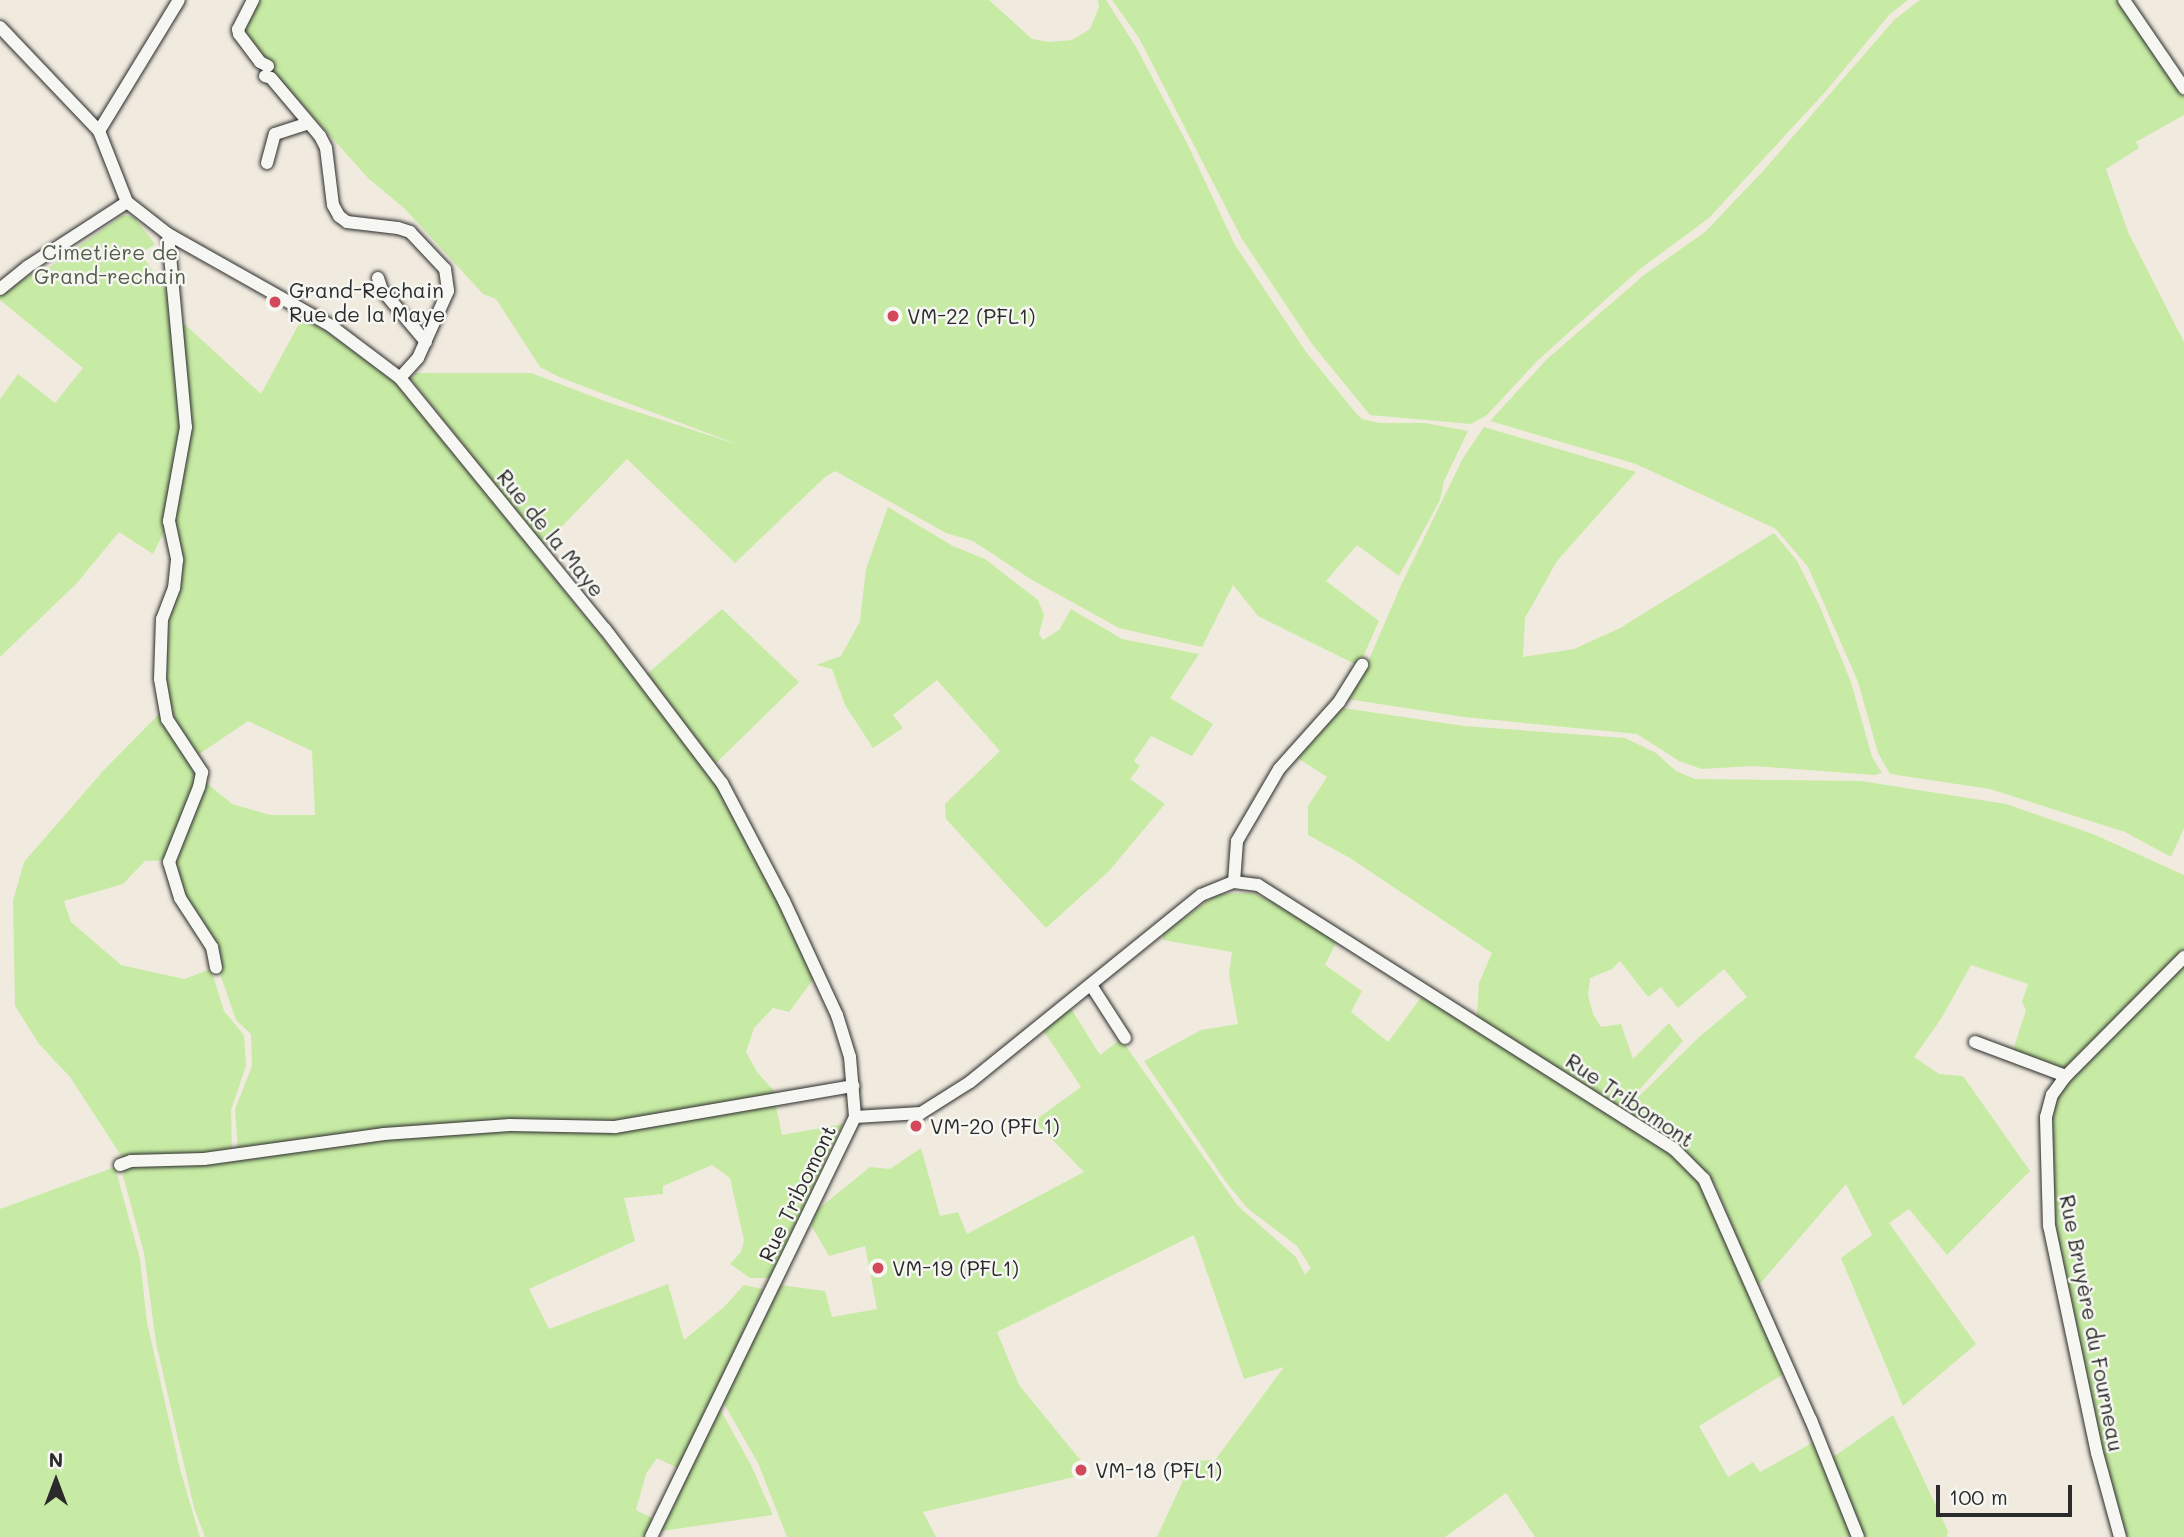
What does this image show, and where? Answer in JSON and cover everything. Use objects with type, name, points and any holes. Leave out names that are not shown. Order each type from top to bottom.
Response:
[{"type":"street","points":[[99,131],[179,0]]},
{"type":"street","points":[[253,0],[238,29],[239,34],[326,148],[333,205],[339,216],[347,222],[410,232],[445,269],[448,291],[426,342],[411,368],[400,378]]},
{"type":"street","points":[[2124,0],[2184,88]]},
{"type":"street","points":[[0,27],[99,131],[127,202],[27,267],[0,289]]},
{"type":"street","points":[[267,163],[275,134],[308,123]]},
{"type":"street","name":"Rue de la Maye","points":[[127,202],[168,234],[331,326],[400,378],[605,629],[722,783],[784,901],[829,996],[850,1057],[855,1118]]},
{"type":"street","points":[[168,234],[186,427],[169,521],[177,560],[174,588],[162,619],[160,679],[167,719],[202,772],[199,787],[169,862],[180,898],[212,947],[216,968]]},
{"type":"street","points":[[378,278],[382,290],[426,342]]},
{"type":"street","points":[[1234,882],[1237,841],[1279,769],[1339,702],[1362,665]]},
{"type":"street","name":"Rue Tribomont","points":[[651,1537],[855,1118],[921,1113],[970,1082],[1201,895],[1234,882],[1258,885],[1273,892],[1674,1149],[1690,1164],[1704,1179],[1715,1198],[1858,1537]]},
{"type":"street","name":"Rue Bruyère du Fourneau","points":[[2120,1537],[2096,1453],[2048,1213],[2046,1117],[2052,1095],[2066,1076],[2184,957]]},
{"type":"street","points":[[1091,985],[1125,1038]]},
{"type":"street","points":[[1975,1042],[2066,1076]]},
{"type":"street","points":[[120,1165],[131,1161],[204,1159],[384,1134],[510,1125],[615,1127],[853,1086]]},
{"type":"green space","points":[[256,0],[989,0],[1032,39],[1049,42],[1072,40],[1090,29],[1099,7],[1098,0],[1106,0],[1136,47],[1187,143],[1235,245],[1306,352],[1355,412],[1362,419],[1379,423],[1425,423],[1468,431],[1444,481],[1440,500],[1399,576],[1357,545],[1326,581],[1379,621],[1359,666],[1258,616],[1233,585],[1202,647],[1119,628],[1032,580],[973,541],[946,533],[835,471],[824,478],[735,563],[627,459],[543,546],[411,379],[416,373],[531,373],[610,403],[739,445],[559,377],[540,367],[496,299],[483,294],[405,209],[368,178],[242,38],[241,27]]},
{"type":"green space","points":[[1112,0],[1908,0],[1889,15],[1826,91],[1709,218],[1640,269],[1537,361],[1487,415],[1471,424],[1370,415],[1312,344],[1242,239],[1139,38]]},
{"type":"green space","points":[[1920,0],[2118,0],[2184,97],[2184,115],[2136,142],[2139,148],[2106,169],[2128,232],[2184,342],[2184,828],[2171,857],[2125,832],[1990,789],[1890,774],[1878,753],[1858,682],[1808,567],[1776,529],[1636,464],[1490,421],[1547,359],[1644,275],[1705,232],[1763,171],[1894,20]]},
{"type":"green space","name":"Cimetière de Grand-rechain","points":[[123,215],[134,217],[155,244],[141,254],[168,293],[184,431],[167,526],[153,554],[119,532],[77,583],[0,657],[0,399],[18,374],[55,403],[83,368],[0,300],[0,296],[32,273],[36,277]]},
{"type":"green space","points":[[302,318],[329,333],[398,384],[707,768],[733,811],[815,977],[789,1012],[773,1008],[754,1028],[746,1052],[757,1072],[778,1095],[623,1123],[514,1122],[238,1152],[235,1109],[252,1066],[251,1034],[236,1020],[217,965],[185,901],[175,866],[203,780],[232,804],[270,815],[315,815],[312,751],[248,721],[195,757],[170,709],[163,679],[171,611],[183,564],[174,512],[191,431],[180,320],[261,394]]},
{"type":"green space","points":[[1484,427],[1636,472],[1557,561],[1525,618],[1523,657],[1574,649],[1620,628],[1774,533],[1797,561],[1820,607],[1851,682],[1872,757],[1882,773],[1874,775],[1753,766],[1702,769],[1679,761],[1637,734],[1464,717],[1347,699],[1370,657],[1402,583],[1463,458]]},
{"type":"green space","points":[[888,507],[953,546],[985,559],[1038,600],[1044,615],[1039,634],[1043,640],[1059,630],[1071,609],[1122,639],[1199,654],[1170,698],[1213,724],[1192,756],[1151,736],[1134,761],[1140,766],[1130,779],[1165,804],[1109,871],[1046,928],[946,819],[945,804],[1000,751],[937,680],[893,715],[903,728],[873,748],[845,705],[832,669],[816,665],[841,656],[860,621],[866,569]]},
{"type":"green space","points":[[722,609],[799,682],[715,764],[647,674]]},
{"type":"green space","points":[[1343,708],[1464,726],[1625,738],[1656,753],[1676,771],[1695,779],[1861,781],[2006,804],[2093,834],[2184,875],[2184,950],[2066,1069],[2013,1050],[2026,1010],[2022,1002],[2028,984],[1971,965],[1941,1019],[1914,1057],[1939,1074],[1963,1076],[2030,1171],[1947,1255],[1909,1209],[1889,1223],[1976,1344],[1903,1406],[1841,1258],[1872,1235],[1846,1184],[1757,1287],[1716,1186],[1691,1157],[1631,1115],[1630,1105],[1698,1038],[1747,997],[1724,969],[1678,1008],[1661,987],[1648,997],[1620,961],[1612,969],[1590,978],[1588,995],[1593,1014],[1601,1027],[1621,1024],[1633,1059],[1669,1023],[1683,1041],[1621,1110],[1677,1155],[1705,1189],[1785,1373],[1699,1426],[1728,1477],[1753,1462],[1760,1472],[1814,1442],[1853,1537],[1535,1537],[1506,1493],[1445,1537],[1157,1537],[1192,1461],[1215,1460],[1284,1367],[1244,1379],[1194,1235],[997,1332],[1019,1385],[1091,1473],[923,1512],[936,1537],[787,1537],[758,1463],[723,1402],[780,1285],[825,1291],[832,1317],[877,1309],[865,1246],[829,1256],[811,1225],[817,1210],[870,1167],[890,1169],[921,1148],[940,1216],[958,1212],[967,1234],[1084,1172],[1034,1121],[1081,1087],[1043,1030],[1070,1007],[1100,1055],[1121,1039],[1238,1206],[1296,1257],[1305,1275],[1311,1268],[1297,1246],[1247,1208],[1226,1182],[1144,1061],[1201,1030],[1238,1024],[1229,974],[1232,952],[1163,940],[1163,934],[1217,894],[1253,893],[1301,915],[1338,939],[1325,965],[1362,991],[1351,1012],[1388,1042],[1423,995],[1476,1029],[1479,983],[1492,953],[1350,858],[1308,835],[1308,806],[1327,777],[1296,757]]},
{"type":"green space","points":[[162,711],[199,773],[171,860],[145,861],[123,884],[64,901],[71,922],[121,965],[184,979],[211,969],[224,1011],[244,1035],[246,1066],[231,1110],[232,1154],[192,1158],[122,1157],[70,1077],[39,1044],[15,1006],[13,901],[24,862],[103,771]]},
{"type":"green space","points":[[2184,965],[2184,1537],[2127,1537],[2094,1418],[2056,1230],[2052,1201],[2051,1124],[2057,1098],[2063,1086]]},
{"type":"green space","points":[[775,1102],[782,1135],[843,1124],[771,1278],[750,1278],[730,1264],[741,1252],[744,1240],[730,1178],[712,1165],[663,1186],[663,1194],[624,1198],[635,1241],[529,1289],[549,1329],[668,1284],[684,1340],[724,1307],[744,1285],[763,1289],[679,1469],[657,1458],[646,1474],[636,1510],[654,1519],[646,1537],[205,1537],[194,1508],[156,1343],[144,1253],[123,1176],[128,1164],[231,1162],[377,1138],[559,1128]]},
{"type":"green space","points":[[115,1167],[140,1259],[147,1322],[180,1469],[200,1537],[0,1537],[0,1209]]},
{"type":"green space","points":[[720,1409],[751,1465],[773,1515],[661,1531]]},
{"type":"green space","points":[[1893,1415],[1948,1531],[1947,1537],[1863,1537],[1829,1460]]},
{"type":"place","name":"Grand-Rechain Rue de la Maye","points":[[275,302]]},
{"type":"place","name":"VM-22 (PFL1)","points":[[893,316]]},
{"type":"place","name":"VM-20 (PFL1)","points":[[916,1126]]},
{"type":"place","name":"VM-19 (PFL1)","points":[[878,1268]]},
{"type":"place","name":"VM-18 (PFL1)","points":[[1081,1470]]}]
